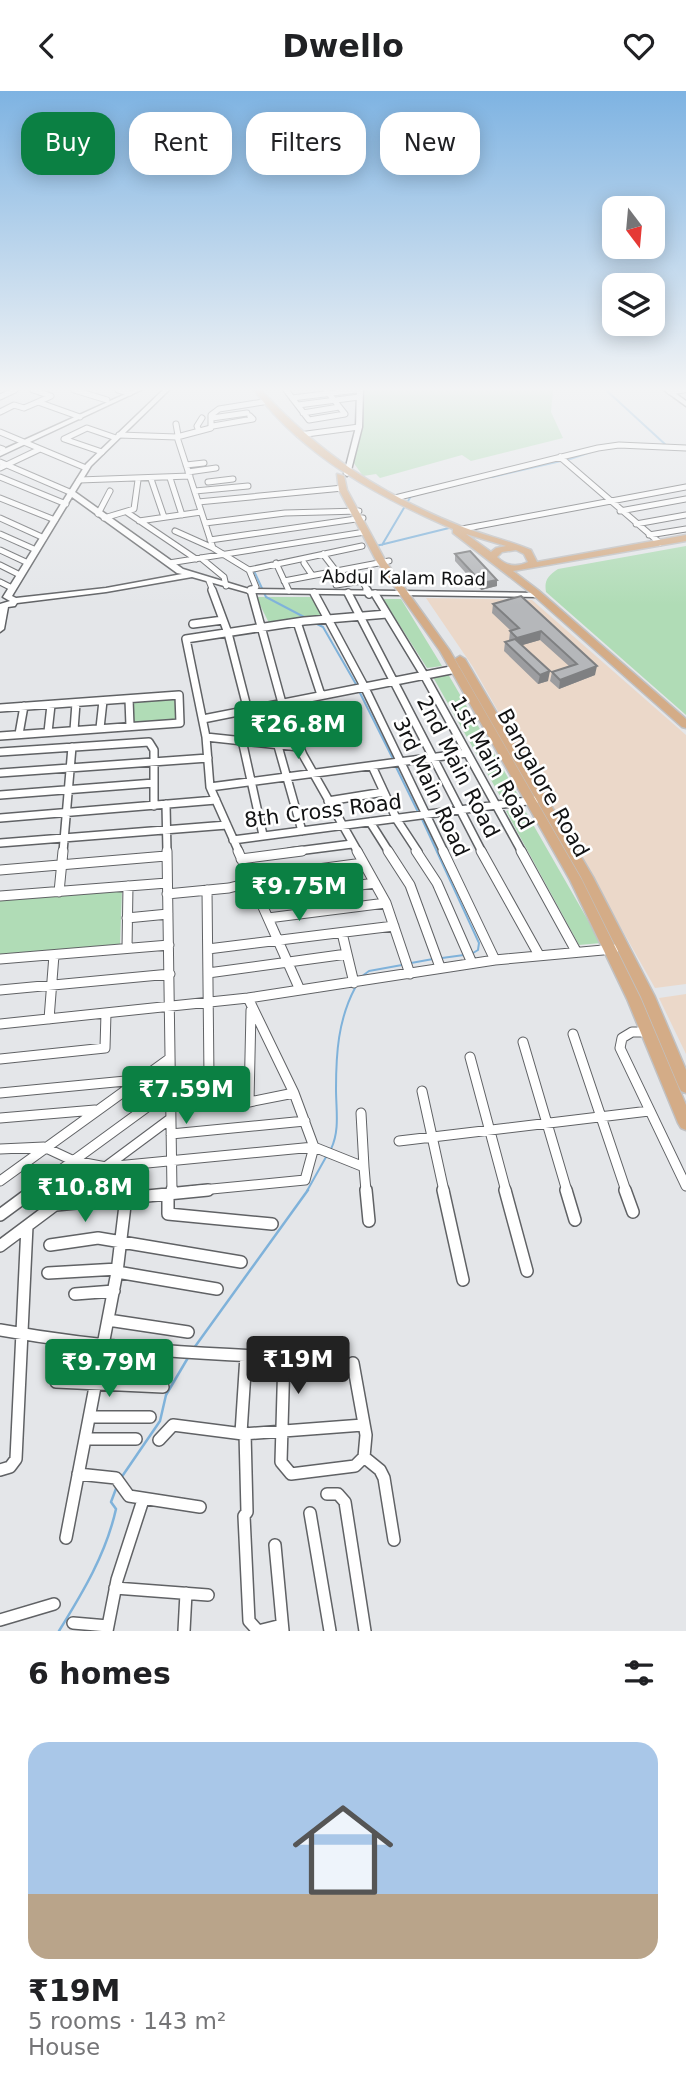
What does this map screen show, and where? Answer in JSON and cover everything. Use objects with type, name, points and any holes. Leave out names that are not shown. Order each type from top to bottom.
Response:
[{"type":"main road","name":"Bangalore Road","points":[[323,462],[344,479],[454,527],[537,594],[686,725]]},
{"type":"main road","points":[[326,462],[344,479],[395,498],[406,505]]},
{"type":"main road","name":"Bangalore Road","points":[[344,479],[365,532],[460,660],[618,948],[686,1087]]},
{"type":"main road","name":"Bangalore Road","points":[[359,515],[377,550]]},
{"type":"main road","points":[[454,527],[514,548],[566,559]]},
{"type":"main road","points":[[514,548],[499,551],[494,560],[507,568],[527,570],[566,559],[686,538]]},
{"type":"main road","points":[[527,570],[534,559],[528,552]]},
{"type":"main road","points":[[527,570],[537,594]]},
{"type":"main road","name":"Bangalore Road","points":[[410,594],[537,800]]},
{"type":"main road","name":"Bangalore Road","points":[[618,948],[648,1032],[686,1123]]},
{"type":"street","points":[[0,462],[72,493]]},
{"type":"street","points":[[0,468],[14,462]]},
{"type":"street","points":[[71,462],[86,468]]},
{"type":"street","points":[[0,629],[5,602],[12,588],[92,462]]},
{"type":"street","points":[[185,462],[213,548]]},
{"type":"street","points":[[198,502],[344,479],[349,462]]},
{"type":"street","points":[[395,498],[551,462]]},
{"type":"street","points":[[566,462],[660,543]]},
{"type":"street","points":[[186,465],[204,463]]},
{"type":"street","points":[[79,480],[170,478],[216,468]]},
{"type":"street","points":[[0,477],[64,507],[76,505],[89,508]]},
{"type":"street","points":[[170,478],[182,515]]},
{"type":"street","points":[[151,479],[164,517]]},
{"type":"street","points":[[195,491],[209,483],[233,479]]},
{"type":"street","points":[[110,491],[101,516],[128,513],[136,505],[138,480]]},
{"type":"street","points":[[209,483],[214,500]]},
{"type":"street","points":[[209,483],[248,486]]},
{"type":"street","points":[[454,527],[686,487]]},
{"type":"street","name":"Abdul Kalam Road","points":[[72,493],[89,508],[169,563],[191,575],[226,586],[269,592],[537,594]]},
{"type":"street","points":[[0,498],[55,520]]},
{"type":"street","points":[[620,510],[686,499]]},
{"type":"street","points":[[139,521],[201,512]]},
{"type":"street","points":[[128,513],[199,558],[224,577],[226,586]]},
{"type":"street","points":[[205,523],[260,516],[359,515]]},
{"type":"street","points":[[210,540],[359,515]]},
{"type":"street","points":[[636,524],[686,515]]},
{"type":"street","points":[[260,516],[268,532]]},
{"type":"street","points":[[0,518],[44,538]]},
{"type":"street","points":[[235,521],[245,535]]},
{"type":"street","points":[[649,535],[686,529]]},
{"type":"street","points":[[174,531],[213,548],[220,555],[249,570],[377,550]]},
{"type":"street","points":[[169,563],[365,532]]},
{"type":"street","points":[[0,534],[36,550]]},
{"type":"street","points":[[0,550],[28,563]]},
{"type":"street","points":[[284,581],[336,571],[377,550]]},
{"type":"street","points":[[325,556],[336,571]]},
{"type":"street","points":[[304,563],[312,575]]},
{"type":"street","points":[[0,565],[20,575]]},
{"type":"street","points":[[276,565],[289,592]]},
{"type":"street","points":[[249,570],[256,587],[254,591],[261,628],[282,703],[299,747],[386,903],[410,972]]},
{"type":"street","name":"1st Main Road","points":[[358,573],[423,673],[576,951]]},
{"type":"street","points":[[5,602],[106,590],[191,575]]},
{"type":"street","points":[[209,581],[228,633],[256,742]]},
{"type":"street","points":[[336,585],[362,581]]},
{"type":"street","points":[[0,582],[12,588]]},
{"type":"street","name":"3rd Main Road","points":[[314,593],[364,686],[421,817],[495,960]]},
{"type":"street","name":"2nd Main Road","points":[[348,593],[358,617],[395,680],[460,812],[539,955]]},
{"type":"street","points":[[300,990],[210,787],[206,737],[186,639],[317,620],[387,614]]},
{"type":"street","points":[[193,624],[223,620]]},
{"type":"street","points":[[301,622],[321,695]]},
{"type":"street","points":[[203,719],[423,673],[456,669]]},
{"type":"street","points":[[0,708],[179,695],[180,723],[0,736]]},
{"type":"street","points":[[129,699],[130,726]]},
{"type":"street","points":[[100,728],[103,701]]},
{"type":"street","points":[[74,730],[76,703]]},
{"type":"street","points":[[48,732],[51,705]]},
{"type":"street","points":[[19,734],[24,706]]},
{"type":"street","points":[[206,737],[299,747]]},
{"type":"street","points":[[242,740],[263,835]]},
{"type":"street","points":[[0,752],[149,742],[154,750],[153,806]]},
{"type":"street","points":[[278,745],[302,831]]},
{"type":"street","points":[[59,891],[72,747]]},
{"type":"street","points":[[210,787],[467,753]]},
{"type":"street","points":[[0,773],[208,758]]},
{"type":"street","points":[[372,767],[397,820],[437,883],[470,958]]},
{"type":"street","points":[[0,795],[154,783]]},
{"type":"street","points":[[328,801],[384,792]]},
{"type":"street","points":[[0,818],[216,800]]},
{"type":"street","name":"8th Cross Road","points":[[233,839],[460,812],[537,800]]},
{"type":"street","points":[[166,804],[172,1007],[168,1214],[272,1224]]},
{"type":"street","points":[[370,822],[410,885],[439,962]]},
{"type":"street","points":[[0,843],[227,825]]},
{"type":"street","points":[[241,859],[352,844]]},
{"type":"street","points":[[0,870],[166,856]]},
{"type":"street","points":[[167,894],[207,890],[251,880],[363,863]]},
{"type":"street","points":[[0,896],[167,883]]},
{"type":"street","points":[[260,899],[375,883]]},
{"type":"street","points":[[127,948],[128,886]]},
{"type":"street","points":[[207,890],[209,1077]]},
{"type":"street","points":[[268,918],[386,903]]},
{"type":"street","points":[[127,918],[168,914]]},
{"type":"street","points":[[208,949],[394,926]]},
{"type":"street","points":[[342,933],[354,983]]},
{"type":"street","points":[[0,959],[169,945]]},
{"type":"street","points":[[0,1024],[209,1003],[250,1003],[300,990],[410,972],[439,962],[470,958],[495,960],[618,948]]},
{"type":"street","points":[[208,973],[347,954]]},
{"type":"street","points":[[49,1019],[54,955]]},
{"type":"street","points":[[0,990],[170,974]]},
{"type":"street","points":[[249,1102],[250,1003]]},
{"type":"street","points":[[250,1003],[319,1149]]},
{"type":"street","points":[[0,1059],[105,1048],[106,1013]]},
{"type":"street","points":[[648,1032],[632,1032],[622,1038],[620,1048],[686,1186]]},
{"type":"street","points":[[573,1034],[634,1212]]},
{"type":"street","points":[[523,1042],[575,1220]]},
{"type":"street","points":[[470,1057],[527,1271]]},
{"type":"street","points":[[0,1181],[169,1059]]},
{"type":"street","points":[[169,1079],[248,1075]]},
{"type":"street","points":[[0,1093],[139,1080]]},
{"type":"street","points":[[0,1215],[170,1091]]},
{"type":"street","points":[[422,1091],[435,1137],[463,1280]]},
{"type":"street","points":[[170,1105],[249,1102],[294,1093]]},
{"type":"street","points":[[0,1118],[96,1110]]},
{"type":"street","points":[[399,1141],[649,1111]]},
{"type":"street","points":[[361,1113],[369,1221]]},
{"type":"street","points":[[0,1246],[170,1119]]},
{"type":"street","points":[[171,1134],[305,1121]]},
{"type":"street","points":[[0,1149],[44,1147],[74,1161],[106,1167],[319,1149],[337,1159],[364,1167]]},
{"type":"street","points":[[56,1205],[305,1180],[319,1149]]},
{"type":"street","points":[[66,1538],[118,1271],[126,1197]]},
{"type":"street","points":[[0,1470],[10,1467],[16,1459],[27,1226]]},
{"type":"street","points":[[50,1245],[98,1238],[241,1262]]},
{"type":"street","points":[[48,1273],[78,1269],[118,1271],[217,1289]]},
{"type":"street","points":[[75,1294],[114,1291]]},
{"type":"street","points":[[108,1320],[188,1332]]},
{"type":"street","points":[[0,1330],[61,1341],[173,1353],[316,1358]]},
{"type":"street","points":[[246,1356],[243,1433],[247,1512],[244,1516],[249,1621],[258,1631],[283,1628],[275,1545]]},
{"type":"street","points":[[284,1357],[281,1462],[291,1474],[355,1467],[364,1457],[363,1425],[353,1363]]},
{"type":"street","points":[[56,1383],[98,1382],[163,1387]]},
{"type":"street","points":[[90,1417],[150,1417]]},
{"type":"street","points":[[159,1440],[173,1425],[194,1431],[243,1433],[281,1433],[363,1425]]},
{"type":"street","points":[[86,1439],[136,1439]]},
{"type":"street","points":[[364,1457],[380,1470],[384,1478],[394,1540]]},
{"type":"street","points":[[78,1474],[116,1478],[129,1496],[143,1500],[200,1507]]},
{"type":"street","points":[[327,1494],[338,1493],[345,1502],[365,1631]]},
{"type":"street","points":[[72,1623],[107,1629],[116,1588],[143,1500]]},
{"type":"street","points":[[310,1514],[330,1631]]},
{"type":"street","points":[[116,1588],[208,1595]]},
{"type":"street","points":[[184,1631],[187,1593]]},
{"type":"street","points":[[0,1620],[54,1604]]},
{"type":"shaded area","points":[[426,598],[532,600],[686,735],[686,984],[655,988],[473,667]]},
{"type":"shaded area","points":[[686,994],[686,1054],[659,998]]},
{"type":"green space","points":[[353,462],[438,462],[380,478],[376,474],[363,476]]},
{"type":"green space","points":[[686,546],[686,715],[546,592],[546,584],[558,569]]},
{"type":"green space","points":[[256,597],[313,597],[322,617],[269,623]]},
{"type":"green space","points":[[383,599],[401,599],[442,666],[427,668]]},
{"type":"green space","points":[[448,674],[521,800],[504,803],[433,677]]},
{"type":"green space","points":[[176,697],[177,721],[133,724],[133,701]]},
{"type":"green space","points":[[523,807],[601,943],[579,945],[506,811]]},
{"type":"green space","points":[[122,890],[120,946],[0,956],[0,899]]},
{"type":"building","points":[[470,551],[497,580],[482,583],[455,554]]},
{"type":"building","points":[[521,596],[597,666],[560,680],[552,672],[577,664],[541,631],[517,638],[510,631],[519,628],[493,604]]},
{"type":"building","points":[[515,639],[550,671],[540,675],[505,642]]},
{"type":"waterway","points":[[492,477],[557,462]]},
{"type":"waterway","points":[[382,544],[411,496]]},
{"type":"waterway","points":[[382,544],[449,528]]},
{"type":"waterway","points":[[376,546],[382,544]]},
{"type":"waterway","points":[[254,571],[266,597],[306,618]]},
{"type":"waterway","points":[[317,624],[323,627],[357,686]]},
{"type":"waterway","points":[[359,691],[394,761]]},
{"type":"waterway","points":[[396,767],[418,812]]},
{"type":"waterway","points":[[421,817],[479,943],[478,950],[473,953]]},
{"type":"waterway","points":[[442,958],[464,955]]},
{"type":"waterway","points":[[411,963],[433,959]]},
{"type":"waterway","points":[[361,977],[369,971],[402,965]]},
{"type":"waterway","points":[[331,1149],[337,1127],[336,1076],[339,1037],[355,988]]},
{"type":"waterway","points":[[307,1191],[326,1157]]},
{"type":"waterway","points":[[194,1348],[308,1190]]},
{"type":"waterway","points":[[121,1478],[160,1421],[166,1395],[189,1356]]},
{"type":"waterway","points":[[59,1631],[100,1557],[112,1526],[116,1509],[111,1502],[117,1486]]}]
